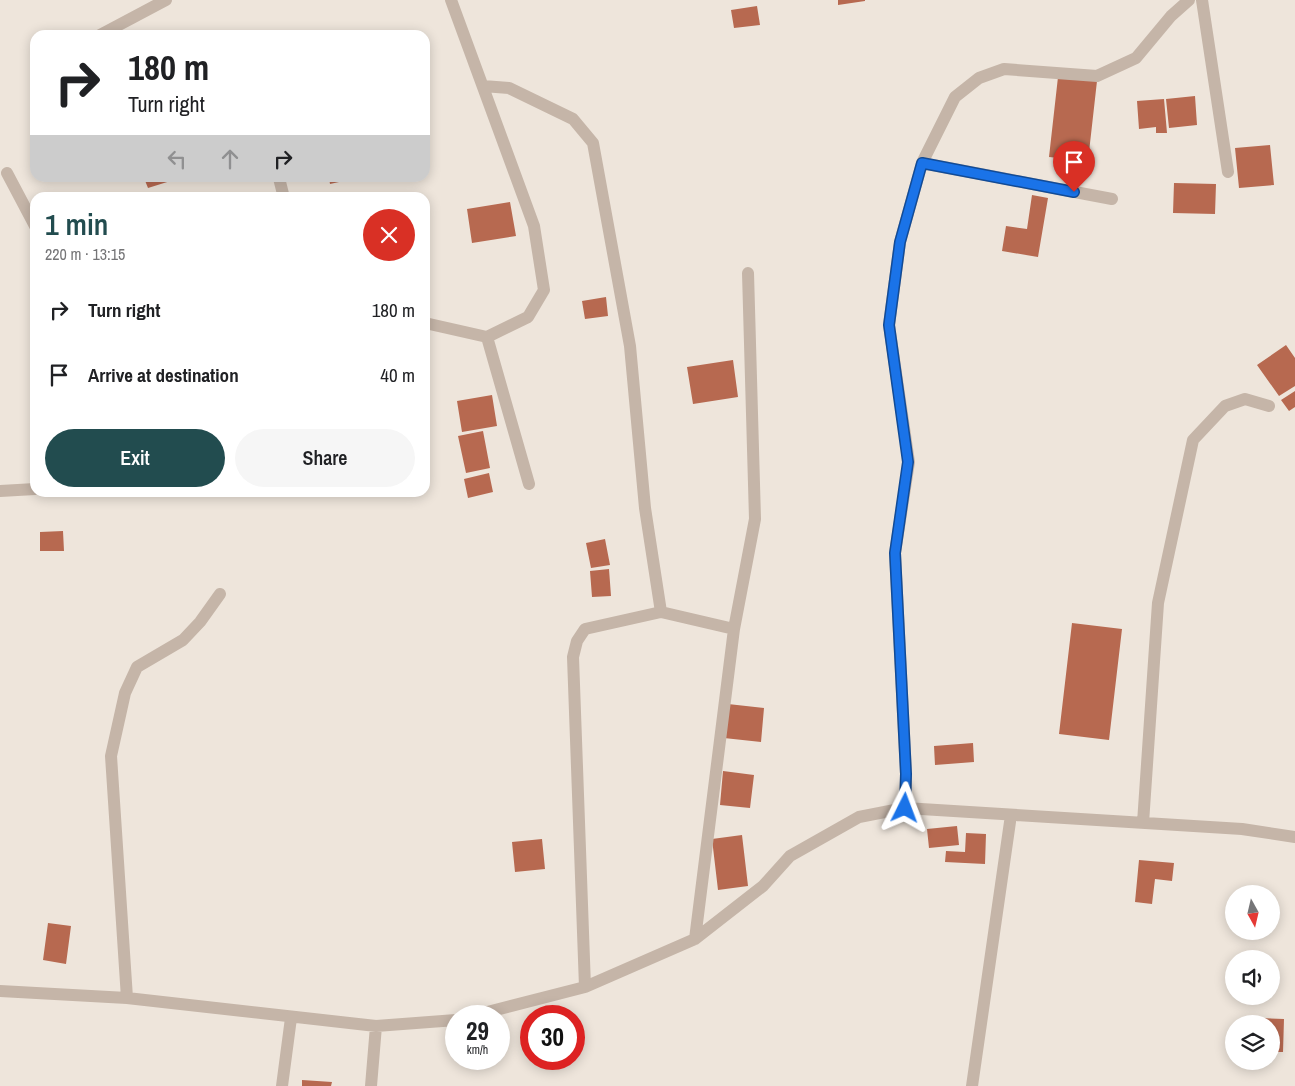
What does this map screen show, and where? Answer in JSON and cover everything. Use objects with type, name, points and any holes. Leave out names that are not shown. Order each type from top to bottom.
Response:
[{"type":"street","points":[[109,30],[166,0]]},
{"type":"street","points":[[430,324],[487,337],[528,316],[544,290],[534,226],[451,0]]},
{"type":"street","points":[[905,808],[906,774],[895,553],[908,462],[889,325],[900,242],[922,163],[955,97],[979,78],[1004,69],[1097,76],[1136,58],[1171,16],[1189,0]]},
{"type":"street","points":[[1202,0],[1228,172]]},
{"type":"street","points":[[483,86],[509,88],[573,119],[593,143],[630,346],[645,508],[661,612]]},
{"type":"street","points":[[922,163],[1112,199]]},
{"type":"street","points":[[7,174],[30,217]]},
{"type":"street","points":[[696,940],[734,629],[755,519],[748,273]]},
{"type":"street","points":[[487,337],[529,484]]},
{"type":"street","points":[[1143,823],[1158,603],[1193,440],[1225,406],[1245,399],[1268,406]]},
{"type":"street","points":[[0,491],[30,489]]},
{"type":"street","points":[[127,998],[111,756],[125,693],[137,667],[183,640],[200,622],[220,594]]},
{"type":"street","points":[[585,987],[573,658],[577,641],[585,629],[661,612],[734,629]]},
{"type":"street","points":[[510,1006],[585,987],[696,940],[763,886],[790,856],[858,816],[905,808],[1242,829],[1295,837]]},
{"type":"street","points":[[972,1086],[1011,815]]},
{"type":"street","points":[[0,991],[127,998],[291,1018],[376,1026],[445,1021]]},
{"type":"street","points":[[282,1086],[291,1018]]},
{"type":"street","points":[[371,1086],[376,1026]]},
{"type":"building","points":[[838,0],[865,0],[865,1],[838,5]]},
{"type":"building","points":[[757,6],[760,25],[734,28],[731,10]]},
{"type":"building","points":[[1058,77],[1097,81],[1088,161],[1049,157]]},
{"type":"building","points":[[1195,96],[1197,125],[1169,128],[1166,99]]},
{"type":"building","points":[[1164,99],[1167,133],[1156,133],[1156,127],[1139,129],[1137,101]]},
{"type":"building","points":[[1270,145],[1274,185],[1239,188],[1235,148]]},
{"type":"building","points":[[146,182],[167,182],[148,188]]},
{"type":"building","points":[[1174,183],[1216,184],[1215,214],[1173,213]]},
{"type":"building","points":[[1032,195],[1048,198],[1038,257],[1002,251],[1006,226],[1027,229]]},
{"type":"building","points":[[510,202],[516,236],[472,243],[467,209]]},
{"type":"building","points":[[606,297],[608,316],[585,319],[582,301]]},
{"type":"building","points":[[1286,345],[1295,358],[1295,386],[1279,396],[1257,365]]},
{"type":"building","points":[[733,360],[738,397],[693,404],[687,367]]},
{"type":"building","points":[[1295,391],[1295,407],[1289,411],[1281,400]]},
{"type":"building","points":[[492,395],[497,426],[462,432],[457,401]]},
{"type":"building","points":[[483,431],[490,468],[466,473],[458,436]]},
{"type":"building","points":[[489,473],[493,492],[468,498],[464,479]]},
{"type":"building","points":[[63,531],[64,551],[40,551],[40,532]]},
{"type":"building","points":[[605,539],[610,565],[591,568],[586,543]]},
{"type":"building","points":[[609,569],[611,596],[592,597],[590,571]]},
{"type":"building","points":[[1072,623],[1122,629],[1109,740],[1059,734]]},
{"type":"building","points":[[728,704],[764,708],[761,742],[724,738]]},
{"type":"building","points":[[973,743],[974,762],[935,765],[934,746]]},
{"type":"building","points":[[723,771],[754,775],[750,808],[720,805]]},
{"type":"building","points":[[957,826],[959,845],[929,848],[927,829]]},
{"type":"building","points":[[966,833],[986,834],[985,864],[945,862],[946,851],[965,852]]},
{"type":"building","points":[[742,835],[748,886],[718,890],[712,839]]},
{"type":"building","points":[[542,839],[545,869],[515,872],[512,842]]},
{"type":"building","points":[[1139,860],[1174,863],[1172,881],[1155,879],[1152,904],[1135,902]]},
{"type":"building","points":[[48,923],[71,926],[66,964],[43,960]]},
{"type":"building","points":[[1280,1019],[1284,1019],[1283,1052],[1280,1052]]},
{"type":"building","points":[[302,1080],[332,1082],[331,1086],[302,1086]]},
{"type":"route","points":[[905,808],[906,774],[895,553],[908,462],[889,325],[900,242],[922,163],[1074,192]]}]
